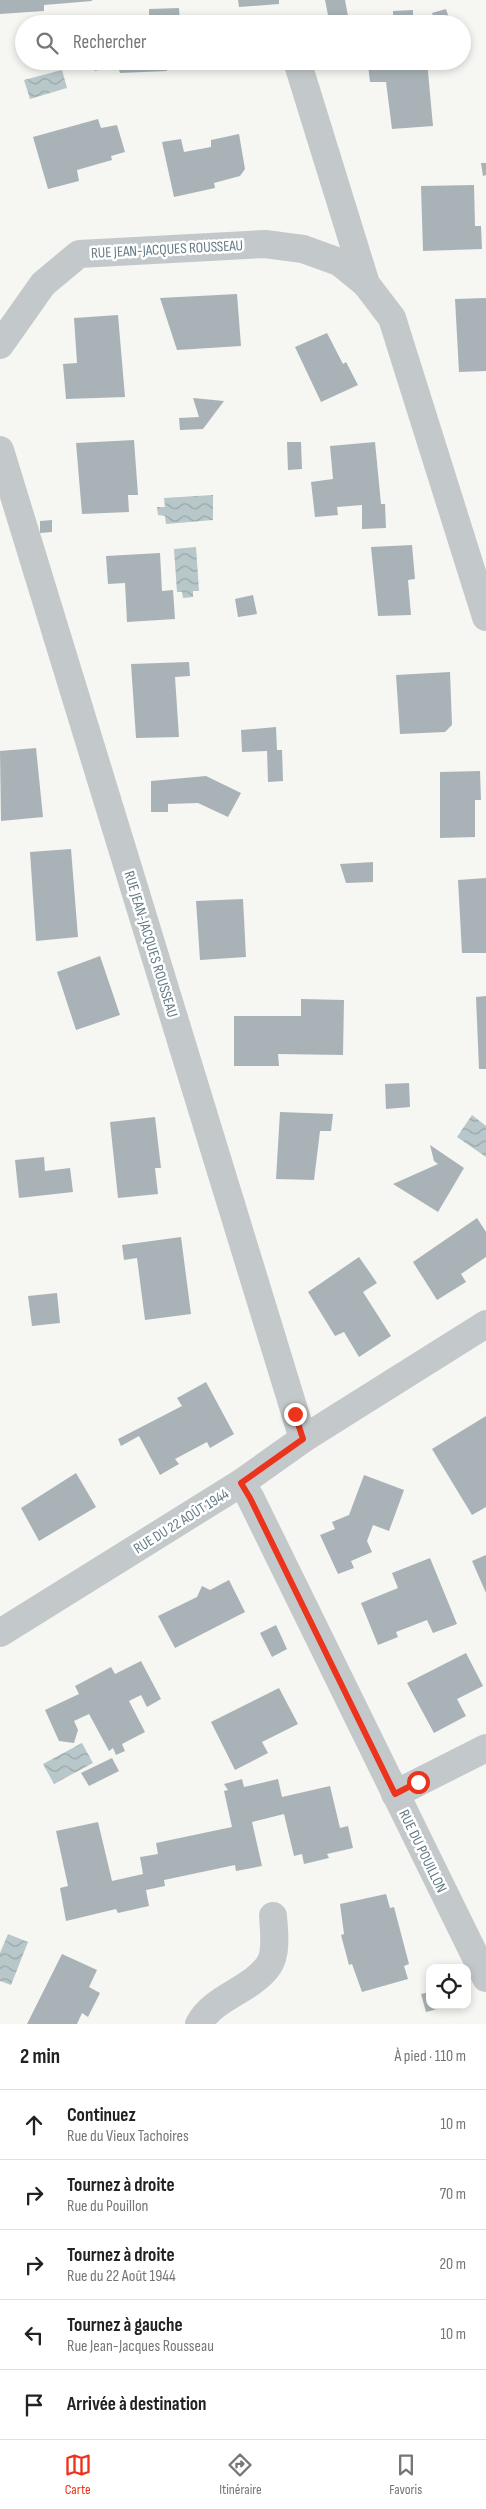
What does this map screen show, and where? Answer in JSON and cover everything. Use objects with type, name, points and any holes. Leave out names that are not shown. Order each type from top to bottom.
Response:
[{"type":"street","name":"RUE JEAN-JACQUES ROUSSEAU","points":[[300,70],[366,284]]},
{"type":"street","name":"RUE JEAN-JACQUES ROUSSEAU","points":[[0,345],[43,284],[79,254],[265,244],[303,249],[339,262],[366,284],[392,318],[486,617]]},
{"type":"street","name":"RUE JEAN-JACQUES ROUSSEAU","points":[[0,450],[303,1439]]},
{"type":"street","name":"RUE DU 22 AOÛT 1944","points":[[0,1633],[241,1483],[303,1439],[486,1324]]},
{"type":"street","name":"RUE DU POUILLON","points":[[241,1483],[486,1978]]},
{"type":"street","points":[[395,1794],[486,1748]]},
{"type":"street","points":[[199,2024],[206,2012],[257,1977],[270,1964],[274,1941],[273,1916]]},
{"type":"water","points":[[62,70],[67,88],[30,99],[24,80]]},
{"type":"water","points":[[213,495],[213,520],[166,524],[165,516],[158,515],[157,507],[165,507],[164,498]]},
{"type":"water","points":[[196,547],[199,591],[193,591],[193,597],[183,598],[182,592],[177,592],[174,549]]},
{"type":"water","points":[[472,1115],[486,1126],[486,1157],[457,1137]]},
{"type":"water","points":[[82,1743],[93,1763],[54,1784],[43,1764]]},
{"type":"water","points":[[8,1934],[28,1942],[11,1985],[0,1981],[0,1953]]},
{"type":"building","points":[[0,0],[92,1],[44,5],[44,11],[0,14]]},
{"type":"building","points":[[238,0],[279,0],[279,4],[239,7]]},
{"type":"building","points":[[325,0],[345,0],[348,15],[328,15]]},
{"type":"building","points":[[179,8],[179,15],[149,15],[149,9]]},
{"type":"building","points":[[446,9],[448,15],[433,15],[432,13]]},
{"type":"building","points":[[413,10],[413,15],[393,15],[393,11]]},
{"type":"building","points":[[119,70],[167,70],[167,71],[120,73]]},
{"type":"building","points":[[369,70],[428,70],[433,126],[392,129],[386,82],[370,82]]},
{"type":"building","points":[[98,119],[101,128],[117,125],[125,152],[111,156],[112,160],[77,170],[79,181],[48,189],[33,137]]},
{"type":"building","points":[[239,134],[245,169],[240,176],[214,183],[215,188],[174,197],[162,142],[181,139],[184,152],[211,147],[211,140]]},
{"type":"building","points":[[481,163],[486,163],[486,175],[483,176]]},
{"type":"building","points":[[474,185],[475,226],[481,226],[482,249],[423,251],[421,186]]},
{"type":"building","points":[[237,294],[241,346],[177,350],[160,298]]},
{"type":"building","points":[[486,298],[486,371],[459,372],[455,299]]},
{"type":"building","points":[[118,315],[125,397],[66,399],[63,364],[77,363],[74,318]]},
{"type":"building","points":[[327,333],[343,364],[346,362],[358,385],[321,402],[295,347]]},
{"type":"building","points":[[193,398],[224,401],[203,429],[180,430],[179,418],[199,417]]},
{"type":"building","points":[[134,440],[138,495],[128,495],[129,512],[82,514],[76,443]]},
{"type":"building","points":[[287,442],[301,442],[302,469],[288,470]]},
{"type":"building","points":[[375,442],[381,504],[385,504],[386,528],[362,529],[362,505],[337,507],[338,515],[315,517],[311,482],[333,479],[330,446]]},
{"type":"building","points":[[52,520],[52,532],[40,533],[40,521]]},
{"type":"building","points":[[412,545],[415,579],[408,580],[411,615],[378,616],[371,547]]},
{"type":"building","points":[[160,553],[162,591],[173,590],[175,619],[127,622],[125,583],[108,584],[106,556]]},
{"type":"building","points":[[253,595],[257,614],[238,617],[235,599]]},
{"type":"building","points":[[189,662],[190,676],[175,677],[179,737],[136,738],[131,664]]},
{"type":"building","points":[[450,672],[452,725],[445,732],[400,734],[396,675]]},
{"type":"building","points":[[276,727],[277,750],[282,750],[283,781],[268,782],[267,751],[242,752],[241,730]]},
{"type":"building","points":[[36,748],[43,817],[1,821],[0,751]]},
{"type":"building","points":[[480,771],[481,800],[475,800],[475,837],[440,838],[440,772]]},
{"type":"building","points":[[206,776],[241,793],[228,817],[198,803],[168,804],[168,812],[151,812],[151,781]]},
{"type":"building","points":[[71,849],[78,937],[36,941],[30,852]]},
{"type":"building","points":[[373,862],[373,882],[346,883],[340,864]]},
{"type":"building","points":[[486,878],[486,953],[462,953],[458,880]]},
{"type":"building","points":[[243,899],[246,957],[200,960],[196,901]]},
{"type":"building","points":[[100,956],[120,1015],[76,1030],[57,972]]},
{"type":"building","points":[[486,996],[486,1069],[479,1069],[476,997]]},
{"type":"building","points":[[301,999],[344,1000],[343,1055],[278,1054],[279,1066],[234,1066],[234,1016],[301,1016]]},
{"type":"building","points":[[409,1083],[410,1107],[386,1109],[385,1084]]},
{"type":"building","points":[[280,1112],[333,1114],[331,1131],[320,1131],[314,1180],[276,1179]]},
{"type":"building","points":[[155,1117],[161,1168],[155,1168],[158,1194],[118,1198],[110,1122]]},
{"type":"building","points":[[430,1145],[464,1168],[438,1212],[393,1184],[438,1164],[434,1161]]},
{"type":"building","points":[[44,1157],[45,1171],[70,1168],[73,1192],[19,1198],[15,1160]]},
{"type":"building","points":[[477,1218],[486,1232],[486,1257],[461,1274],[466,1282],[437,1300],[413,1262]]},
{"type":"building","points":[[181,1237],[191,1314],[145,1320],[137,1258],[124,1260],[122,1245]]},
{"type":"building","points":[[359,1257],[377,1283],[363,1292],[391,1336],[359,1357],[344,1332],[335,1336],[308,1292]]},
{"type":"building","points":[[57,1293],[60,1323],[32,1326],[28,1296]]},
{"type":"building","points":[[206,1382],[234,1434],[210,1448],[207,1442],[175,1459],[179,1464],[160,1475],[139,1436],[121,1446],[118,1439],[182,1406],[177,1398]]},
{"type":"building","points":[[486,1416],[486,1507],[472,1515],[432,1449]]},
{"type":"building","points":[[76,1473],[96,1507],[39,1541],[21,1508]]},
{"type":"building","points":[[364,1475],[404,1490],[389,1531],[373,1525],[367,1541],[372,1552],[351,1561],[354,1568],[338,1574],[320,1535],[335,1529],[332,1522],[349,1515]]},
{"type":"building","points":[[486,1555],[486,1593],[472,1561]]},
{"type":"building","points":[[430,1558],[457,1624],[433,1633],[427,1620],[396,1632],[398,1637],[378,1645],[361,1603],[398,1588],[392,1573]]},
{"type":"building","points":[[229,1580],[245,1612],[175,1648],[158,1616],[197,1597],[202,1586],[210,1590]]},
{"type":"building","points":[[276,1625],[287,1649],[272,1657],[260,1633]]},
{"type":"building","points":[[466,1653],[483,1686],[457,1699],[466,1716],[434,1733],[407,1683]]},
{"type":"building","points":[[141,1661],[161,1699],[147,1707],[141,1695],[129,1701],[145,1732],[122,1744],[125,1751],[116,1755],[113,1748],[109,1751],[89,1714],[74,1721],[78,1730],[74,1743],[59,1741],[45,1710],[79,1694],[75,1686],[111,1667],[115,1674]]},
{"type":"building","points":[[279,1688],[298,1724],[262,1742],[268,1753],[235,1770],[211,1722]]},
{"type":"building","points":[[112,1758],[119,1771],[89,1786],[81,1773]]},
{"type":"building","points":[[242,1779],[244,1787],[278,1779],[282,1797],[330,1786],[340,1828],[348,1826],[353,1848],[327,1854],[329,1858],[304,1864],[302,1854],[294,1856],[284,1814],[252,1822],[262,1866],[236,1871],[235,1865],[164,1880],[165,1886],[146,1890],[149,1906],[118,1913],[116,1909],[66,1921],[60,1888],[68,1886],[56,1831],[98,1822],[112,1881],[143,1874],[140,1857],[158,1854],[156,1843],[232,1827],[224,1791],[228,1790],[224,1784]]},
{"type":"building","points":[[386,1894],[390,1908],[394,1907],[409,1964],[404,1966],[408,1979],[362,1992],[352,1964],[349,1965],[341,1935],[344,1934],[340,1904]]},
{"type":"building","points":[[62,1954],[97,1970],[89,1987],[100,1993],[88,2017],[82,2013],[77,2024],[27,2024]]},
{"type":"building","points":[[426,1993],[426,2009],[437,2009],[426,2012],[421,1994]]},
{"type":"route","points":[[295,1414],[303,1439],[241,1483],[395,1794],[418,1782]]}]
